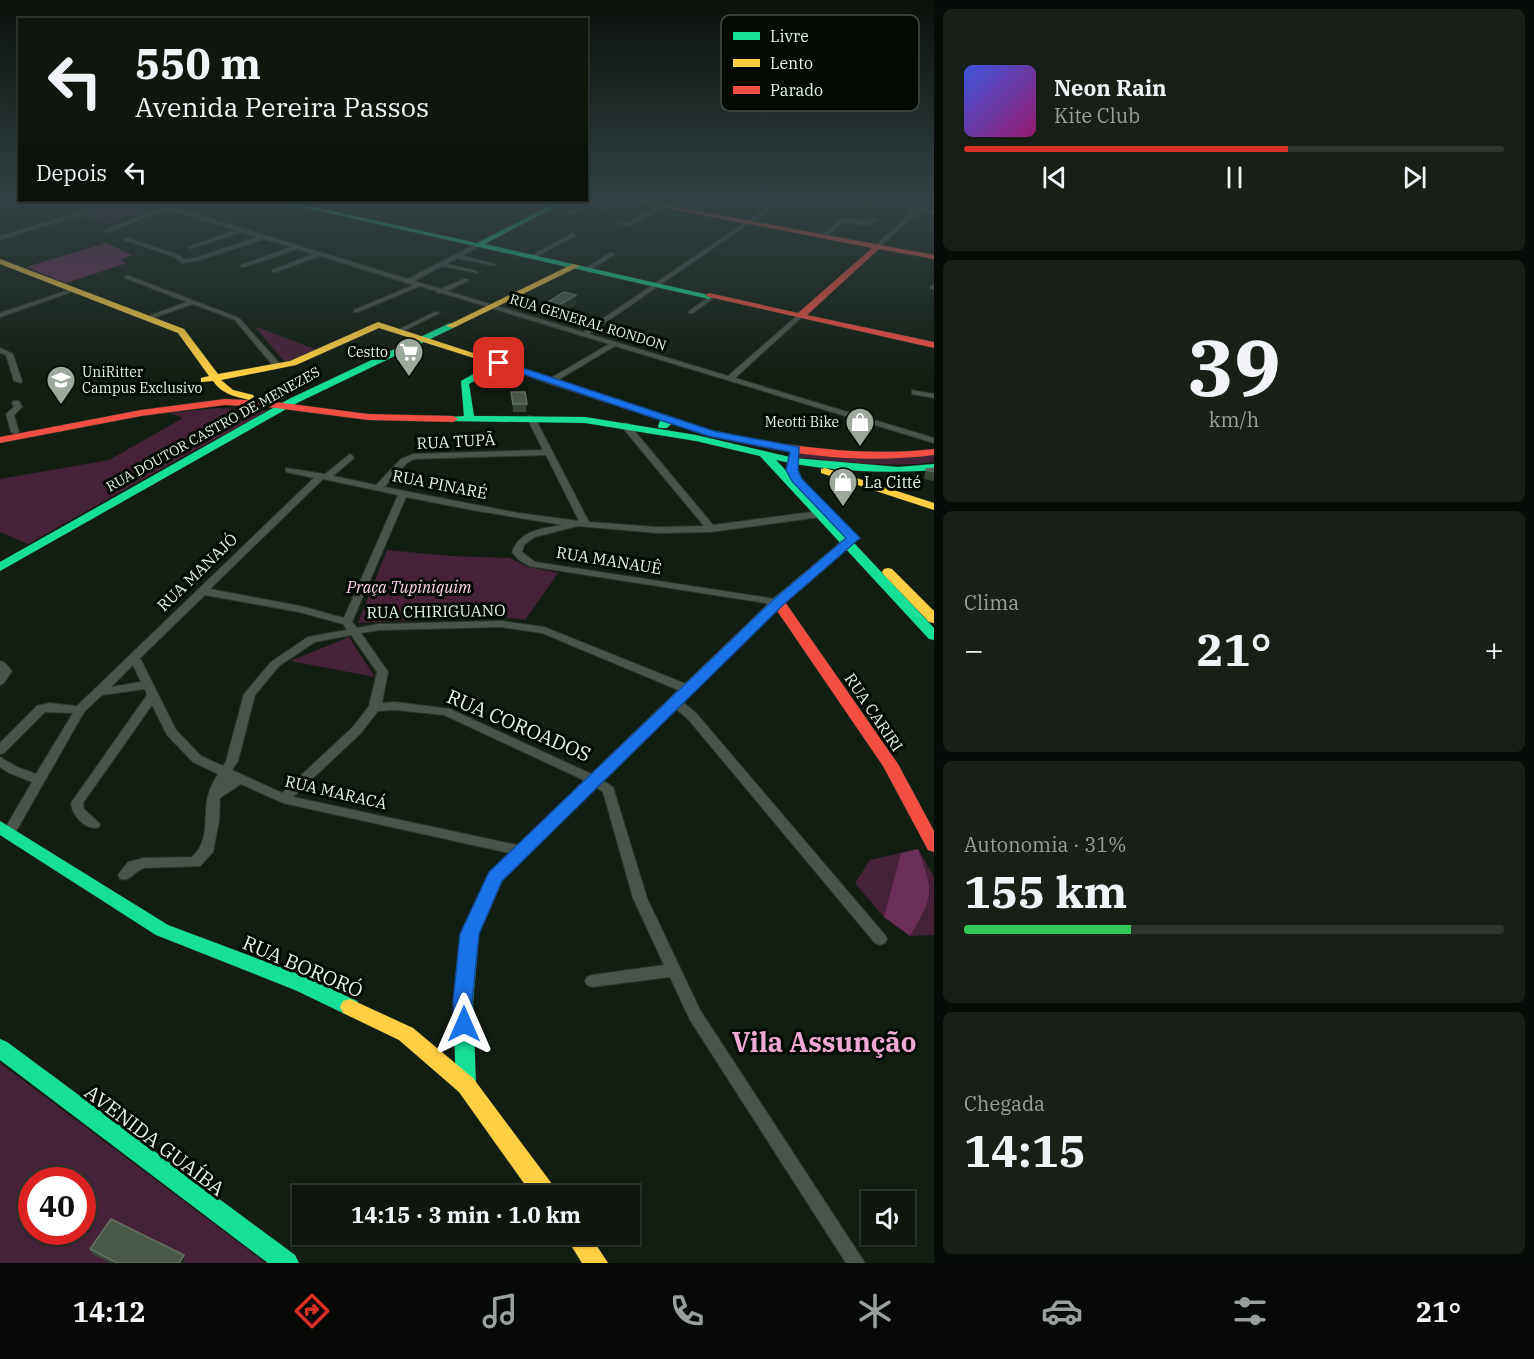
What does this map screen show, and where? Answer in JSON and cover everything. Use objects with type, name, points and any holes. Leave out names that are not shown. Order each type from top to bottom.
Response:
[{"type":"street","points":[[180,259],[182,261],[198,259]]},
{"type":"street","points":[[243,266],[263,259]]},
{"type":"street","points":[[274,271],[306,259]]},
{"type":"street","name":"RUA GENERAL RONDON","points":[[335,259],[934,441]]},
{"type":"street","points":[[407,282],[450,259]]},
{"type":"street","points":[[468,259],[493,265]]},
{"type":"street","points":[[544,259],[934,345]]},
{"type":"street","points":[[582,268],[601,259]]},
{"type":"street","points":[[584,334],[696,259]]},
{"type":"street","points":[[729,379],[864,259]]},
{"type":"street","points":[[0,261],[171,333],[212,390],[263,403],[366,417],[453,420],[531,418],[585,420],[766,449],[793,481],[929,620],[934,636]]},
{"type":"street","points":[[441,264],[475,272]]},
{"type":"street","points":[[0,267],[181,331],[212,390]]},
{"type":"street","name":"RUA DOUTOR CASTRO DE MENEZES","points":[[0,567],[314,391],[492,307],[582,268]]},
{"type":"street","points":[[127,277],[237,319],[278,366]]},
{"type":"street","points":[[439,292],[466,280]]},
{"type":"street","points":[[356,311],[418,285]]},
{"type":"street","points":[[0,315],[70,291]]},
{"type":"street","points":[[691,312],[712,297]]},
{"type":"street","points":[[148,318],[193,302]]},
{"type":"street","points":[[399,331],[437,313]]},
{"type":"street","points":[[0,440],[212,390],[278,366],[293,363],[378,325],[499,363],[684,429],[712,433]]},
{"type":"street","points":[[550,381],[614,344]]},
{"type":"street","points":[[0,351],[9,354],[18,381]]},
{"type":"street","points":[[469,416],[464,383],[499,363]]},
{"type":"street","points":[[0,435],[212,390],[285,406],[328,407],[397,415],[591,416],[665,422],[712,433],[848,473],[934,507]]},
{"type":"street","points":[[314,391],[311,394],[312,399],[328,407]]},
{"type":"street","points":[[915,392],[934,396]]},
{"type":"street","points":[[15,432],[10,414],[18,407],[16,403]]},
{"type":"street","points":[[453,420],[469,416]]},
{"type":"street","points":[[531,418],[585,523]]},
{"type":"street","points":[[625,425],[711,530]]},
{"type":"street","points":[[684,429],[696,438]]},
{"type":"street","name":"RUA TUPÃ","points":[[379,487],[404,461],[413,457],[547,452]]},
{"type":"street","points":[[795,456],[880,457],[934,452]]},
{"type":"street","points":[[793,481],[792,470],[795,456]]},
{"type":"street","name":"RUA MANAJÓ","points":[[4,829],[39,780],[80,710],[202,591],[324,477],[350,457]]},
{"type":"street","points":[[848,473],[934,467]]},
{"type":"street","name":"RUA PINARÉ","points":[[289,470],[545,519],[656,530],[711,530],[824,513]]},
{"type":"street","points":[[125,874],[138,864],[195,862],[206,852],[213,821],[215,795],[232,761],[250,694],[274,664],[312,639],[351,626],[404,492]]},
{"type":"street","name":"RUA MANAUÊ","points":[[585,523],[525,537],[518,545],[517,552],[532,564],[778,602]]},
{"type":"street","points":[[466,1085],[462,1002],[470,934],[495,877],[778,602],[850,540]]},
{"type":"street","points":[[202,591],[300,609],[351,626],[383,672],[375,707],[357,730],[283,799]]},
{"type":"street","name":"RUA CARIRI","points":[[778,602],[890,764],[934,846]]},
{"type":"street","name":"RUA CHIRIGUANO","points":[[351,626],[501,624],[544,630],[687,689]]},
{"type":"street","name":"RUA MARACÁ","points":[[134,656],[171,732],[197,759],[283,799],[522,851]]},
{"type":"street","points":[[0,664],[7,671],[0,681]]},
{"type":"street","points":[[97,692],[151,690]]},
{"type":"street","points":[[94,824],[78,811],[77,803],[151,690]]},
{"type":"street","points":[[675,702],[692,716],[880,939]]},
{"type":"street","name":"RUA COROADOS","points":[[375,707],[395,705],[446,712],[594,780],[609,790],[640,898],[695,1015],[856,1263]]},
{"type":"street","points":[[0,750],[41,709],[49,707],[80,710]]},
{"type":"street","points":[[0,761],[13,770],[39,780]]},
{"type":"street","points":[[215,795],[240,779]]},
{"type":"street","name":"RUA BORORÓ","points":[[4,829],[162,930],[302,984],[406,1034],[466,1085],[539,1185]]},
{"type":"street","points":[[592,981],[674,970]]},
{"type":"street","name":"AVENIDA GUAÍBA","points":[[0,1048],[287,1263]]},
{"type":"street","points":[[583,1245],[596,1263]]},
{"type":"green space","points":[[254,326],[317,350],[286,363]]},
{"type":"green space","points":[[217,408],[270,411],[195,450],[28,544],[0,532],[0,479],[109,460],[183,418],[170,413]]},
{"type":"green space","points":[[799,453],[934,455],[934,462],[866,464],[798,457]]},
{"type":"green space","name":"Praça Tupiniquim","points":[[387,550],[450,556],[510,558],[528,567],[558,573],[525,620],[498,616],[358,623]]},
{"type":"green space","points":[[349,637],[375,677],[290,661]]},
{"type":"green space","points":[[918,849],[934,877],[934,935],[910,936],[884,917],[855,883],[870,860]]},
{"type":"green space","points":[[0,1063],[266,1263],[0,1263]]},
{"type":"shaded area","points":[[53,259],[123,259],[120,260],[127,263],[66,283],[26,267]]},
{"type":"shaded area","points":[[918,849],[927,876],[929,894],[924,911],[910,936],[884,917],[901,853]]},
{"type":"building","points":[[564,292],[576,295],[558,306],[546,303]]},
{"type":"building","points":[[511,392],[525,392],[527,404],[513,404]]},
{"type":"building","points":[[111,1219],[184,1255],[179,1263],[117,1263],[90,1249],[96,1245],[96,1240]]},
{"type":"traffic: fast","points":[[541,259],[709,296]]},
{"type":"traffic: fast","points":[[0,567],[293,401],[450,326]]},
{"type":"traffic: fast","points":[[469,416],[464,383],[499,363]]},
{"type":"traffic: fast","points":[[663,426],[666,424],[666,418]]},
{"type":"traffic: fast","points":[[453,419],[585,420],[696,438],[794,461],[898,470],[934,467]]},
{"type":"traffic: fast","points":[[764,454],[934,636]]},
{"type":"traffic: fast","points":[[466,1085],[463,1002],[470,934],[495,877],[580,794]]},
{"type":"traffic: fast","points":[[0,827],[162,930],[302,984],[350,1007]]},
{"type":"traffic: fast","points":[[0,1048],[287,1263]]},
{"type":"traffic: slow","points":[[0,261],[181,331],[222,387],[230,392],[249,397]]},
{"type":"traffic: slow","points":[[450,326],[576,266]]},
{"type":"traffic: slow","points":[[204,380],[293,363],[378,325],[499,363]]},
{"type":"traffic: slow","points":[[825,471],[934,507]]},
{"type":"traffic: slow","points":[[580,794],[778,602],[853,538]]},
{"type":"traffic: slow","points":[[888,572],[934,619]]},
{"type":"traffic: slow","points":[[350,1007],[406,1034],[466,1085],[539,1185]]},
{"type":"traffic: slow","points":[[583,1245],[596,1263]]},
{"type":"traffic: jam","points":[[800,316],[864,259]]},
{"type":"traffic: jam","points":[[709,296],[934,345]]},
{"type":"traffic: jam","points":[[0,440],[141,413],[225,402],[268,404],[368,417],[453,419]]},
{"type":"traffic: jam","points":[[749,441],[818,452],[864,456],[934,452]]},
{"type":"traffic: jam","points":[[778,602],[890,764],[934,846]]},
{"type":"place","name":"Cestto","points":[[409,378]]},
{"type":"place","name":"UniRitter Campus Exclusivo","points":[[61,406]]},
{"type":"place","name":"Meotti Bike","points":[[860,448]]},
{"type":"place","name":"La Citté","points":[[843,508]]},
{"type":"district","name":"Vila Assunção","points":[[824,1041]]},
{"type":"route","points":[[464,1024],[462,1002],[470,934],[495,877],[778,602],[854,538],[797,481],[792,470],[796,450],[712,433],[499,363]]}]
